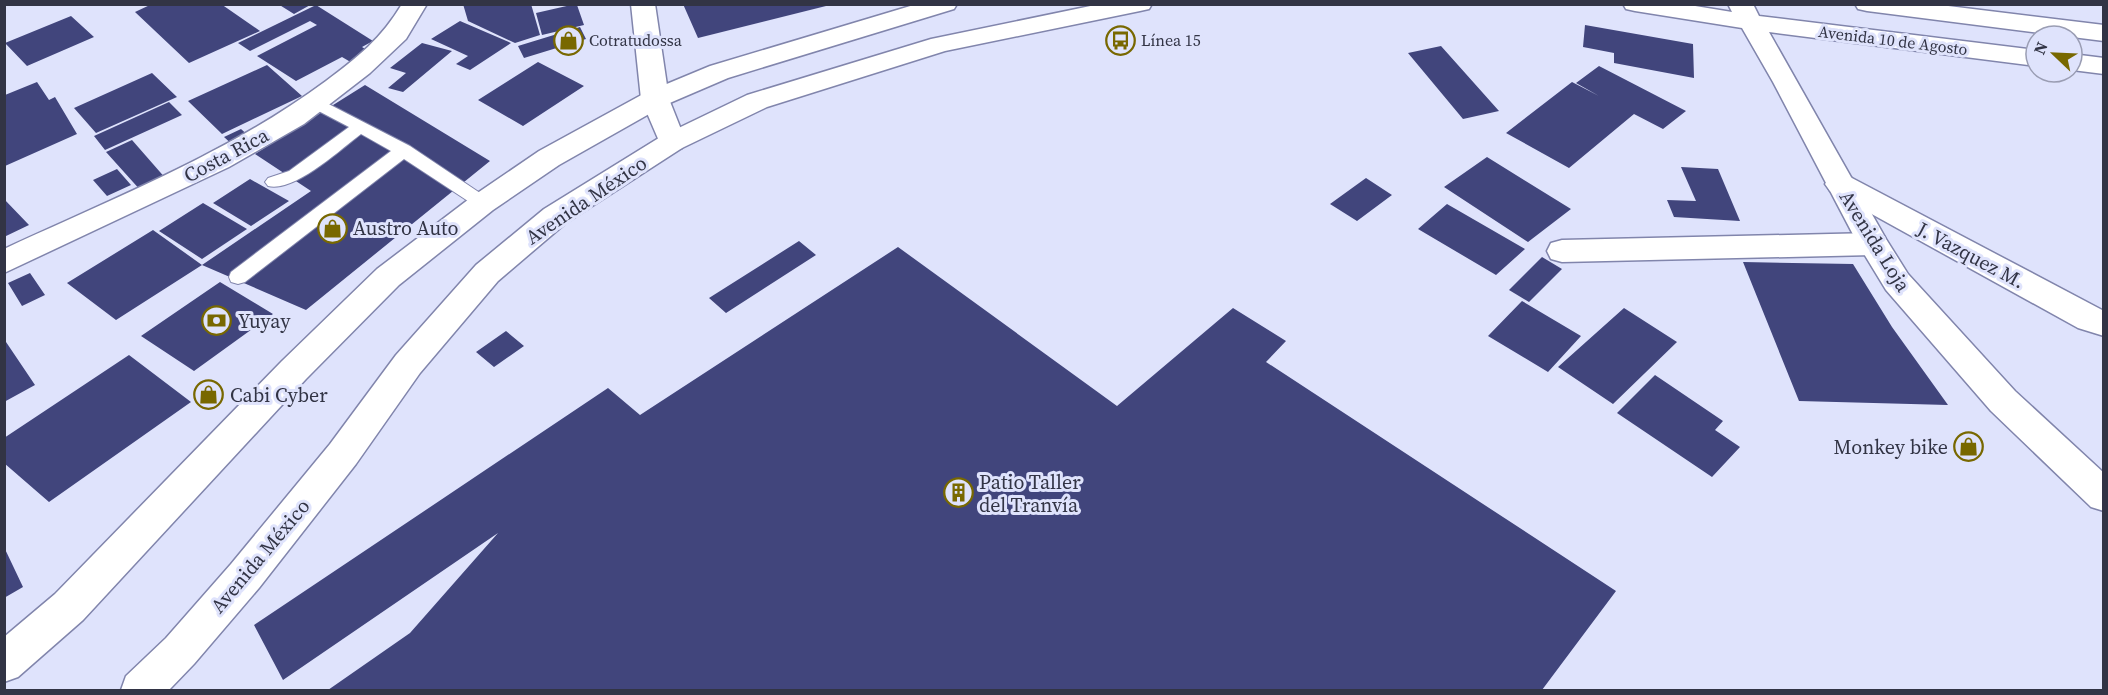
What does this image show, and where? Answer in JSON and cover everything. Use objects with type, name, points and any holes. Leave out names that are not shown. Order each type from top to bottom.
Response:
[{"type":"main road","name":"Costa Rica","points":[[4,262],[219,160],[294,118],[361,67],[397,34],[415,4]]},
{"type":"main road","points":[[643,4],[654,99],[672,142]]},
{"type":"main road","points":[[4,663],[69,607],[294,370],[388,277],[483,203],[549,158],[654,99],[719,72],[945,4]]},
{"type":"main road","name":"Avenida México","points":[[141,690],[180,651],[245,576],[343,454],[408,364],[487,273],[555,216],[672,142],[757,101],[940,44],[1140,4]]},
{"type":"main road","name":"Avenida 10 de Agosto","points":[[1635,4],[1746,14],[1820,30],[2024,56]]},
{"type":"main road","name":"Avenida 10 de Agosto","points":[[1867,4],[2103,33]]},
{"type":"main road","name":"Avenida Loja","points":[[1746,14],[1786,82],[1873,244],[1897,282],[2003,401],[2103,496]]},
{"type":"main road","points":[[1786,82],[1787,53],[1797,40],[1820,30]]},
{"type":"main road","points":[[2084,64],[2103,66]]},
{"type":"main road","name":"J. Vazquez M.","points":[[1840,184],[2103,324]]},
{"type":"main road","points":[[1562,251],[1873,244]]},
{"type":"lane","points":[[315,102],[404,150],[483,203]]},
{"type":"lane","points":[[274,182],[295,175],[360,127]]},
{"type":"lane","points":[[238,278],[404,150]]},
{"type":"building","points":[[152,4],[221,4],[260,31],[189,63],[135,12]]},
{"type":"building","points":[[278,4],[312,4],[294,14]]},
{"type":"building","points":[[463,4],[531,4],[540,35],[515,43],[468,21]]},
{"type":"building","points":[[683,4],[830,4],[830,5],[698,38]]},
{"type":"building","points":[[316,5],[373,41],[362,47],[373,54],[354,64],[342,57],[296,81],[257,56],[317,25],[310,21],[250,51],[238,43]]},
{"type":"building","points":[[577,5],[584,25],[542,35],[536,13]]},
{"type":"building","points":[[71,16],[94,37],[27,66],[5,43]]},
{"type":"building","points":[[460,21],[511,43],[470,70],[456,64],[468,56],[431,39]]},
{"type":"building","points":[[1585,25],[1693,44],[1694,78],[1614,63],[1614,53],[1583,47]]},
{"type":"building","points":[[580,27],[586,39],[524,58],[518,46]]},
{"type":"building","points":[[422,43],[452,51],[403,92],[388,88],[406,73],[390,68]]},
{"type":"building","points":[[1441,46],[1499,111],[1463,119],[1408,53]]},
{"type":"building","points":[[538,62],[584,86],[523,126],[478,100]]},
{"type":"building","points":[[267,65],[302,96],[222,134],[188,101]]},
{"type":"building","points":[[1599,66],[1686,111],[1663,129],[1634,114],[1569,168],[1506,133],[1572,82],[1599,96],[1576,83]]},
{"type":"building","points":[[152,73],[177,97],[96,133],[74,108]]},
{"type":"building","points":[[37,82],[49,100],[55,97],[77,134],[5,166],[5,95]]},
{"type":"building","name":"Austro Auto","points":[[365,85],[490,161],[306,310],[202,265],[311,191],[255,154]]},
{"type":"building","points":[[169,102],[182,115],[105,150],[94,136]]},
{"type":"building","points":[[241,129],[252,139],[235,147],[224,137]]},
{"type":"building","points":[[132,140],[167,180],[142,192],[106,152]]},
{"type":"building","points":[[1487,157],[1571,209],[1528,242],[1444,187]]},
{"type":"building","points":[[1681,167],[1718,169],[1740,221],[1674,217],[1667,200],[1696,201]]},
{"type":"building","points":[[117,169],[131,185],[107,196],[93,180]]},
{"type":"building","points":[[1366,178],[1392,195],[1357,221],[1330,204]]},
{"type":"building","points":[[250,179],[289,201],[251,226],[213,203]]},
{"type":"building","points":[[4,199],[29,225],[4,237]]},
{"type":"building","points":[[203,203],[247,229],[202,259],[159,231]]},
{"type":"building","points":[[1447,204],[1525,249],[1496,275],[1418,229]]},
{"type":"building","points":[[153,230],[202,265],[116,320],[67,283]]},
{"type":"building","points":[[799,241],[816,255],[726,313],[709,298]]},
{"type":"building","name":"Patio Taller del Tranvía","points":[[898,247],[1117,406],[1233,308],[1286,341],[1266,362],[1616,591],[1542,690],[328,690],[410,633],[498,533],[283,680],[254,625],[608,388],[640,415]]},
{"type":"building","points":[[1542,257],[1562,269],[1529,302],[1509,290]]},
{"type":"building","points":[[1743,262],[1853,264],[1892,327],[1948,405],[1799,401]]},
{"type":"building","points":[[30,273],[45,295],[22,306],[8,283]]},
{"type":"building","points":[[220,282],[273,314],[194,371],[141,336]]},
{"type":"building","points":[[1522,301],[1581,336],[1548,372],[1488,336]]},
{"type":"building","points":[[1624,308],[1677,342],[1613,404],[1558,367]]},
{"type":"building","points":[[506,331],[524,346],[494,367],[476,352]]},
{"type":"building","points":[[4,339],[35,385],[4,402]]},
{"type":"building","points":[[129,355],[191,402],[49,502],[4,463],[4,438]]},
{"type":"building","points":[[1655,375],[1723,421],[1715,430],[1740,447],[1712,477],[1617,413]]},
{"type":"building","points":[[4,547],[23,587],[4,598]]},
{"type":"place","name":"Cotratudossa","points":[[568,40]]},
{"type":"place","name":"Línea 15","points":[[1120,40]]},
{"type":"place","name":"Austro Auto","points":[[332,228]]},
{"type":"place","name":"Yuyay","points":[[217,321]]},
{"type":"place","name":"Cabi Cyber","points":[[209,395]]},
{"type":"place","name":"Monkey bike","points":[[1969,447]]},
{"type":"place","name":"Patio Taller del Tranvía","points":[[958,493]]}]
